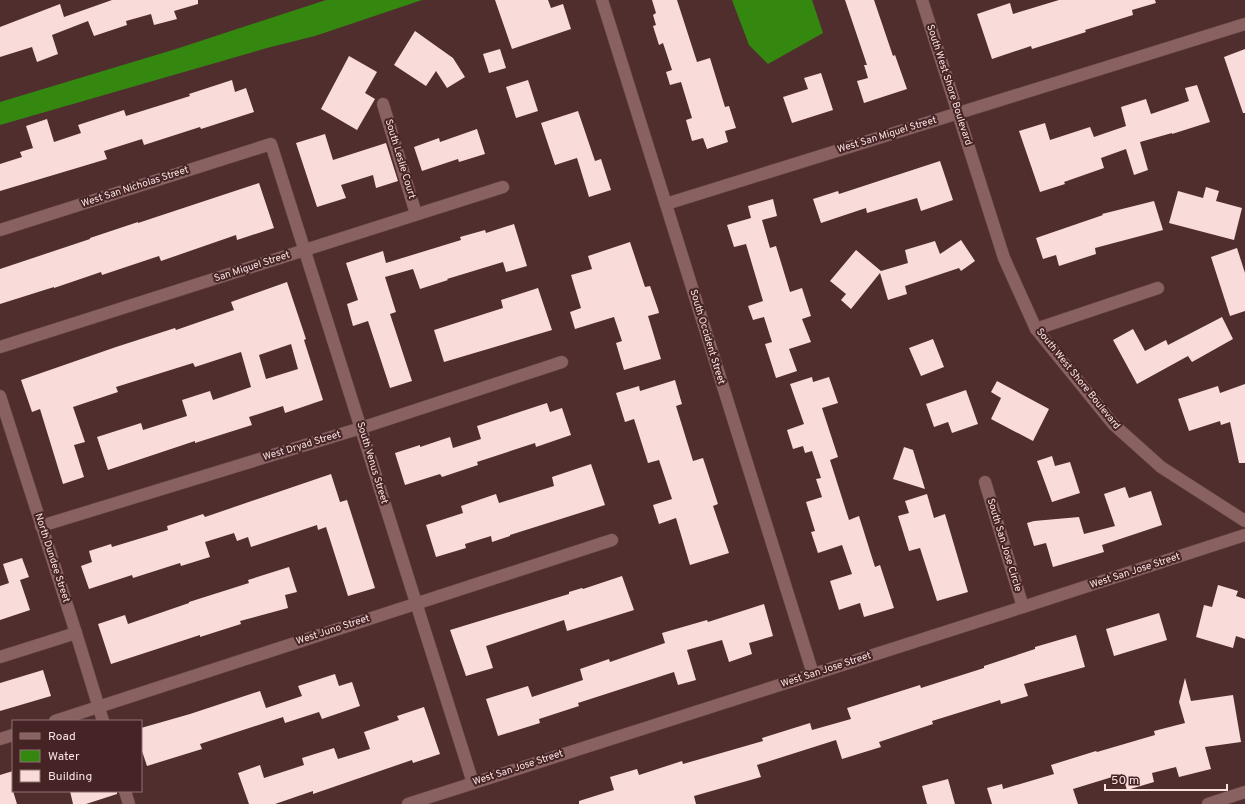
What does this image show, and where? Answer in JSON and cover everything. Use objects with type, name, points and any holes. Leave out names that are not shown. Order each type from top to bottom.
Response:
[{"type":"street","name":"South Occident Street","points":[[602,0],[813,674]]},
{"type":"street","name":"South West Shore Boulevard","points":[[922,0],[1004,258],[1036,329],[1113,424],[1161,467],[1245,521]]},
{"type":"street","name":"West San Miguel Street","points":[[666,204],[1245,24]]},
{"type":"street","name":"South Leslie Court","points":[[383,104],[416,214]]},
{"type":"street","name":"West San Nicholas Street","points":[[0,230],[271,144]]},
{"type":"street","name":"South Venus Street","points":[[271,144],[473,783]]},
{"type":"street","name":"San Miguel Street","points":[[0,347],[503,187]]},
{"type":"street","points":[[1036,329],[1158,288]]},
{"type":"street","name":"West Dryad Street","points":[[41,526],[361,428],[562,362]]},
{"type":"street","name":"North Dundee Street","points":[[0,396],[103,720]]},
{"type":"street","name":"South San Jose Circle","points":[[985,482],[1023,607]]},
{"type":"street","name":"West San Jose Street","points":[[408,804],[1245,535]]},
{"type":"street","name":"West Juno Street","points":[[58,720],[612,540]]},
{"type":"street","points":[[0,657],[76,633]]},
{"type":"street","points":[[0,739],[12,735]]},
{"type":"street","points":[[125,792],[129,804]]},
{"type":"street","points":[[1208,804],[1245,792]]},
{"type":"water","points":[[326,0],[422,0],[315,36],[267,48],[0,125],[0,102],[176,49]]},
{"type":"water","points":[[732,0],[812,0],[823,33],[768,64],[749,45]]},
{"type":"building","points":[[112,0],[198,0],[198,4],[174,11],[177,19],[154,25],[151,14],[126,21],[127,25],[94,36],[88,21],[52,35],[58,54],[37,62],[32,47],[0,57],[0,27],[60,4],[64,17]]},
{"type":"building","points":[[495,0],[548,0],[551,8],[563,4],[571,29],[512,49]]},
{"type":"building","points":[[652,0],[677,0],[697,62],[710,58],[725,107],[729,106],[736,128],[725,131],[728,142],[707,149],[703,138],[692,141],[686,120],[692,118],[681,82],[670,85],[666,72],[672,70],[663,43],[659,45],[653,26],[656,25],[653,15],[656,13]]},
{"type":"building","points":[[845,0],[874,0],[893,56],[895,55],[907,89],[864,103],[857,81],[868,78],[864,65],[867,65]]},
{"type":"building","points":[[1059,0],[1155,0],[1156,3],[1132,10],[1133,15],[1085,30],[1086,32],[1032,49],[1031,46],[992,59],[977,14],[1010,3],[1013,14]]},
{"type":"building","points":[[415,31],[453,58],[465,77],[447,88],[436,71],[426,86],[394,65]]},
{"type":"building","points":[[500,49],[506,68],[489,73],[483,54]]},
{"type":"building","points":[[1245,49],[1245,113],[1243,113],[1224,57]]},
{"type":"building","points":[[349,56],[377,72],[365,93],[375,99],[357,130],[321,109]]},
{"type":"building","points":[[821,73],[833,110],[792,123],[783,97],[808,89],[804,78]]},
{"type":"building","points":[[232,80],[235,92],[246,88],[254,112],[144,145],[142,139],[104,151],[107,159],[0,191],[0,164],[22,157],[20,152],[33,148],[26,126],[47,119],[54,142],[81,133],[78,125],[124,110],[126,116],[190,96],[189,94]]},
{"type":"building","points":[[528,80],[538,111],[516,118],[506,87]]},
{"type":"building","points":[[1197,85],[1210,122],[1140,142],[1148,170],[1134,175],[1126,149],[1101,158],[1104,168],[1064,182],[1065,184],[1040,192],[1019,131],[1045,123],[1050,140],[1090,127],[1094,137],[1126,126],[1121,107],[1146,99],[1151,114],[1189,101],[1185,88]]},
{"type":"building","points":[[578,111],[595,161],[601,159],[611,190],[589,197],[577,158],[555,165],[541,123]]},
{"type":"building","points":[[477,129],[485,154],[459,162],[458,159],[422,171],[414,147],[439,138],[440,142]]},
{"type":"building","points":[[325,134],[333,160],[386,143],[398,181],[376,188],[373,175],[341,185],[346,198],[317,207],[296,143]]},
{"type":"building","points":[[940,161],[953,200],[921,211],[917,198],[867,213],[866,208],[821,223],[813,199],[838,191],[839,194]]},
{"type":"building","points":[[259,183],[274,228],[237,240],[236,235],[161,261],[159,256],[102,275],[101,272],[0,304],[0,269]]},
{"type":"building","points":[[1206,187],[1219,191],[1216,201],[1242,208],[1234,240],[1169,223],[1178,191],[1203,198]]},
{"type":"building","points":[[773,199],[777,216],[762,220],[770,248],[776,246],[790,292],[802,288],[811,316],[802,319],[811,342],[789,349],[797,371],[776,378],[765,344],[772,342],[764,317],[753,320],[748,306],[763,301],[746,244],[734,247],[727,225],[751,218],[748,206]]},
{"type":"building","points":[[1154,201],[1163,230],[1095,248],[1096,254],[1059,266],[1056,255],[1043,259],[1036,238],[1103,215],[1102,214]]},
{"type":"building","points":[[514,224],[527,266],[506,272],[503,262],[420,289],[413,269],[385,277],[396,312],[390,314],[412,381],[390,388],[368,321],[353,326],[347,304],[358,300],[346,263],[383,251],[386,263],[461,240],[460,237],[485,230],[486,233]]},
{"type":"building","points":[[961,240],[975,261],[961,271],[959,268],[905,286],[907,294],[888,300],[880,273],[851,309],[841,300],[846,294],[830,281],[856,250],[881,271],[908,263],[905,250],[935,241],[940,254]]},
{"type":"building","points":[[630,242],[645,287],[650,286],[658,309],[659,313],[648,316],[661,359],[624,370],[616,343],[622,341],[614,317],[575,329],[570,312],[581,308],[571,275],[592,269],[588,256]]},
{"type":"building","points":[[1237,248],[1245,273],[1245,311],[1230,316],[1211,257]]},
{"type":"building","points":[[287,282],[306,339],[304,340],[323,400],[285,413],[283,406],[249,417],[252,425],[195,443],[195,441],[108,470],[97,437],[141,423],[143,430],[187,416],[182,400],[210,391],[213,400],[251,387],[241,352],[195,367],[193,363],[116,387],[118,392],[73,407],[85,442],[74,445],[84,477],[63,484],[40,409],[32,412],[21,380],[116,347],[175,328],[176,330],[234,310],[231,302]],"holes":[[[291,344],[298,369],[266,379],[259,355]]]},
{"type":"building","points":[[538,288],[552,330],[444,362],[434,330],[503,308],[501,300]]},
{"type":"building","points":[[1222,317],[1233,339],[1192,362],[1188,356],[1137,384],[1113,340],[1133,329],[1145,351],[1166,340],[1168,345]]},
{"type":"building","points":[[933,339],[944,367],[921,376],[909,348]]},
{"type":"building","points":[[812,377],[813,382],[829,377],[838,403],[822,408],[838,457],[830,460],[849,520],[859,516],[875,567],[880,565],[894,608],[864,617],[860,603],[839,610],[830,581],[852,574],[842,545],[818,553],[811,532],[815,531],[806,502],[822,497],[816,479],[821,478],[812,451],[805,453],[803,446],[793,449],[787,430],[804,424],[790,384]]},
{"type":"building","points":[[675,380],[682,404],[676,406],[693,461],[703,458],[718,504],[713,506],[729,553],[690,565],[676,518],[659,524],[653,505],[672,499],[659,460],[648,463],[634,419],[625,422],[616,393],[639,386],[640,391]]},
{"type":"building","points":[[997,381],[1049,409],[1033,441],[991,419],[1001,398],[991,392]]},
{"type":"building","points":[[1245,384],[1245,463],[1239,463],[1230,422],[1221,425],[1220,421],[1189,431],[1178,399],[1218,386],[1220,393]]},
{"type":"building","points":[[966,390],[978,424],[952,433],[948,422],[934,427],[926,404]]},
{"type":"building","points":[[547,403],[550,412],[562,408],[571,435],[536,447],[535,443],[477,462],[478,465],[442,477],[440,474],[405,485],[395,453],[420,445],[420,447],[450,437],[453,448],[481,439],[477,426]]},
{"type":"building","points":[[904,447],[913,450],[925,489],[893,479]]},
{"type":"building","points":[[1052,456],[1055,466],[1070,462],[1080,493],[1052,502],[1037,461]]},
{"type":"building","points":[[591,464],[605,505],[492,542],[491,536],[465,544],[466,548],[436,557],[426,525],[463,513],[461,506],[496,494],[499,503],[554,486],[552,477]]},
{"type":"building","points":[[331,474],[340,502],[347,500],[375,588],[348,596],[326,527],[318,530],[317,525],[251,547],[248,537],[237,541],[234,533],[205,542],[210,557],[181,566],[180,563],[133,578],[132,575],[89,589],[81,566],[92,562],[89,551],[111,544],[112,547],[168,530],[167,526],[203,514],[205,517]]},
{"type":"building","points":[[1125,487],[1129,498],[1151,491],[1162,525],[1102,545],[1104,552],[1053,567],[1046,543],[1034,546],[1027,523],[1034,521],[1079,517],[1084,534],[1115,526],[1104,494]]},
{"type":"building","points":[[927,494],[934,518],[945,514],[968,592],[937,601],[920,548],[909,551],[898,516],[909,513],[905,501]]},
{"type":"building","points":[[22,558],[29,577],[20,580],[30,610],[0,620],[0,586],[9,583],[3,564]]},
{"type":"building","points":[[289,567],[297,592],[285,595],[288,608],[240,621],[241,624],[200,637],[200,635],[111,664],[98,624],[125,615],[128,624],[189,602],[249,583],[248,580]]},
{"type":"building","points":[[622,576],[634,610],[567,631],[564,620],[486,646],[493,668],[466,676],[450,630],[569,594],[569,592]]},
{"type":"building","points":[[1218,585],[1238,591],[1236,596],[1245,599],[1245,639],[1236,636],[1233,648],[1196,637],[1204,605],[1212,607]]},
{"type":"building","points":[[764,604],[773,636],[749,643],[752,654],[729,662],[722,640],[687,650],[696,680],[678,685],[674,672],[578,703],[579,706],[539,719],[540,723],[498,736],[486,699],[528,686],[532,697],[583,680],[580,669],[609,659],[610,662],[665,643],[662,633],[707,620],[708,622]]},
{"type":"building","points":[[1159,613],[1167,640],[1114,656],[1106,629]]},
{"type":"building","points":[[1076,635],[1085,667],[1024,684],[1028,696],[1001,704],[1000,700],[932,721],[933,724],[879,742],[881,747],[842,759],[836,740],[757,765],[761,777],[694,796],[696,804],[579,804],[579,801],[614,790],[610,777],[637,769],[639,775],[682,761],[683,764],[763,741],[762,738],[810,723],[812,730],[851,719],[847,708],[920,685],[921,688],[984,668],[984,666],[1035,649],[1035,647]]},
{"type":"building","points":[[43,670],[51,696],[0,711],[0,683]]},
{"type":"building","points":[[335,674],[339,686],[352,682],[360,706],[322,719],[319,712],[285,723],[283,717],[200,744],[202,749],[147,766],[142,751],[142,728],[260,691],[266,708],[302,696],[298,686]]},
{"type":"building","points":[[1185,678],[1191,701],[1233,695],[1241,742],[1205,747],[1211,769],[1179,777],[1176,767],[1152,773],[1154,782],[1127,790],[1122,774],[1073,789],[1078,804],[992,804],[987,788],[1002,784],[1003,789],[1054,774],[1051,765],[1155,735],[1154,731],[1185,723],[1179,702]]},
{"type":"building","points":[[424,707],[440,754],[413,763],[412,760],[313,794],[313,791],[275,804],[249,804],[238,773],[260,765],[264,778],[304,765],[302,758],[334,748],[338,759],[370,749],[364,732],[399,720],[397,716]]},
{"type":"building","points":[[12,771],[12,792],[13,792],[17,804],[0,804],[0,775]]},
{"type":"building","points":[[948,779],[955,804],[927,804],[922,786]]},
{"type":"building","points":[[70,792],[117,792],[117,794],[86,804],[73,804]]}]
